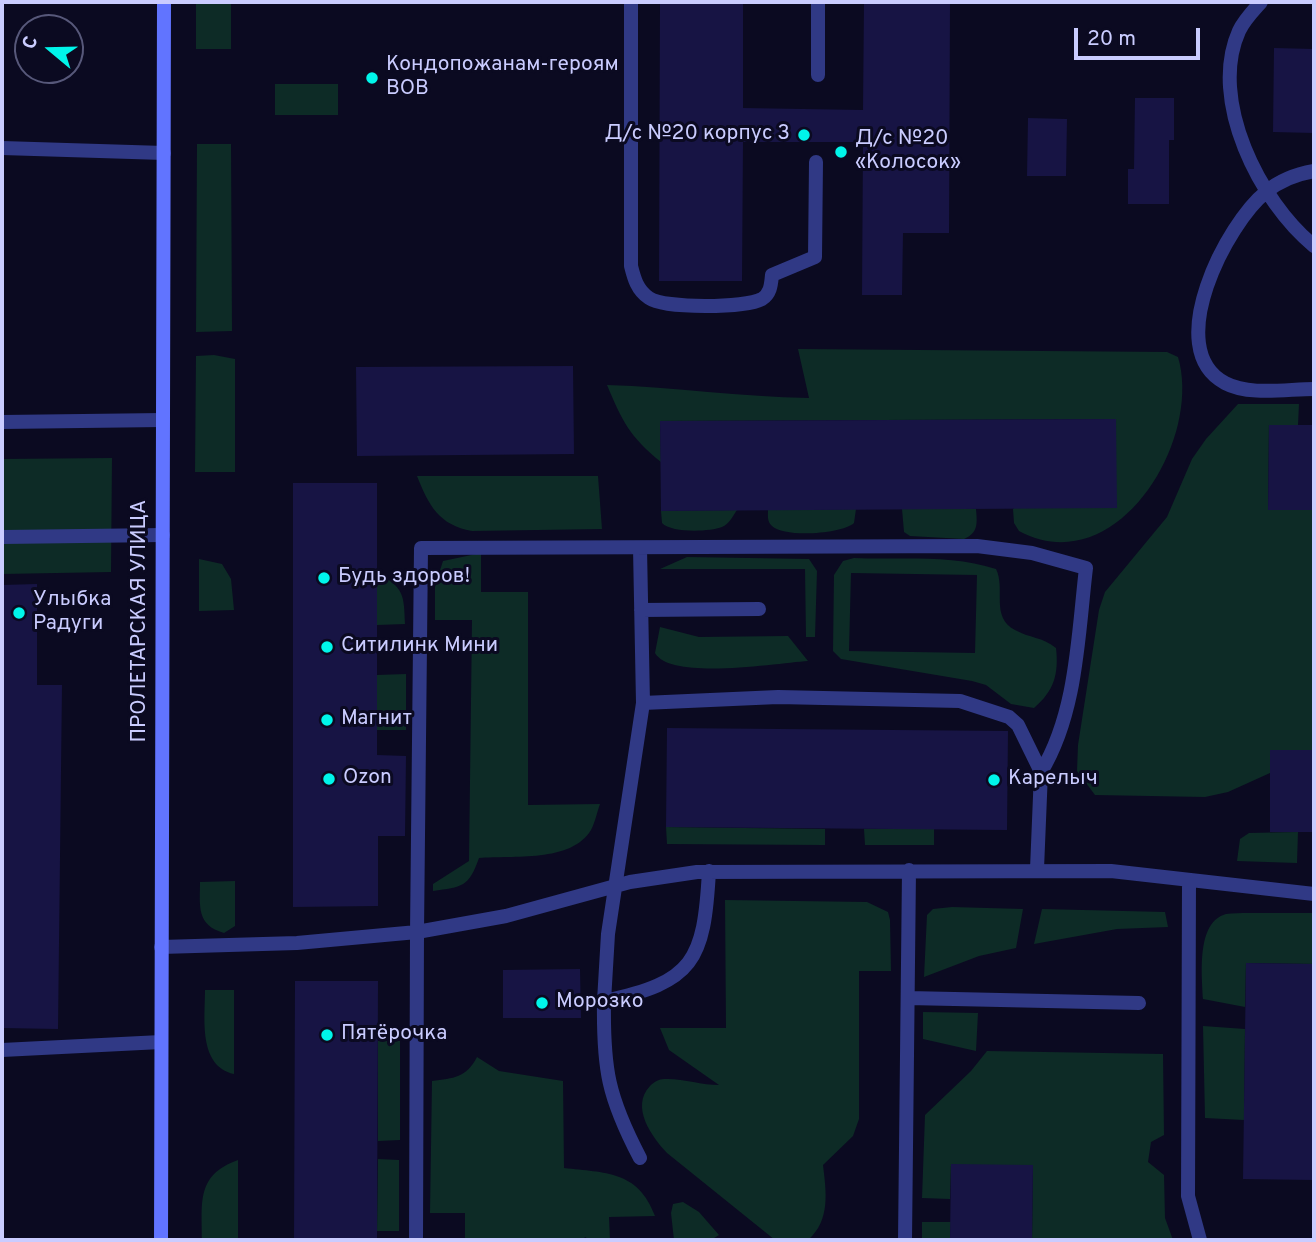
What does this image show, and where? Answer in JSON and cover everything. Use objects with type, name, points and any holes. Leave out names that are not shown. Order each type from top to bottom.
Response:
[{"type":"street","name":"ПРОЛЕТАРСКАЯ УЛИЦА","points":[[162,1240],[164,2]]},
{"type":"street","points":[[631,2],[631,266],[634,281],[650,299],[676,305],[733,304],[761,299],[768,293],[772,275],[786,266],[816,257],[816,162]]},
{"type":"street","points":[[818,2],[818,75]]},
{"type":"street","points":[[1262,2],[1240,28],[1234,44],[1230,90],[1244,143],[1266,191],[1289,223],[1314,246]]},
{"type":"street","points":[[2,148],[164,153]]},
{"type":"street","points":[[1314,171],[1287,179],[1266,191],[1235,228],[1205,284],[1199,326],[1204,354],[1216,377],[1240,389],[1314,389]]},
{"type":"street","points":[[2,422],[163,421]]},
{"type":"street","points":[[2,537],[163,535]]},
{"type":"street","points":[[416,1240],[421,548],[976,546],[1032,553],[1086,568],[1062,727],[1055,748],[1041,772]]},
{"type":"street","points":[[640,548],[643,703],[615,886],[603,1034],[610,1095],[640,1158]]},
{"type":"street","points":[[641,610],[759,609]]},
{"type":"street","points":[[643,703],[778,697],[960,701],[1009,717],[1022,732],[1041,772],[1037,870]]},
{"type":"street","points":[[905,1240],[909,870]]},
{"type":"street","points":[[161,947],[297,943],[417,932],[506,916],[664,875],[709,872],[1122,872],[1314,894]]},
{"type":"street","points":[[604,1001],[651,989],[685,968],[695,955],[703,935],[709,872]]},
{"type":"street","points":[[1189,880],[1188,1196],[1200,1240]]},
{"type":"street","points":[[908,998],[1139,1003]]},
{"type":"street","points":[[2,1050],[161,1042]]},
{"type":"green space","points":[[196,2],[231,2],[231,49],[196,49]]},
{"type":"green space","points":[[275,84],[338,84],[338,115],[275,115]]},
{"type":"green space","points":[[197,144],[231,144],[232,331],[196,332]]},
{"type":"green space","points":[[798,349],[1167,352],[1178,357],[1182,391],[1177,427],[1164,463],[1144,495],[1119,521],[1088,538],[1055,542],[1019,531],[1014,523],[1013,509],[1116,419],[660,421],[661,462],[628,428],[607,385],[809,398]]},
{"type":"green space","points":[[214,355],[235,359],[235,472],[195,472],[196,356]]},
{"type":"green space","points":[[1238,404],[1299,404],[1298,425],[1269,425],[1268,509],[1314,510],[1314,750],[1271,750],[1270,773],[1228,792],[1205,797],[1095,795],[1077,771],[1078,745],[1099,610],[1105,592],[1167,517],[1192,459]]},
{"type":"green space","points":[[112,458],[111,572],[2,574],[2,459]]},
{"type":"green space","points":[[417,476],[598,476],[602,529],[472,531],[461,528],[443,519],[431,505]]},
{"type":"green space","points":[[856,509],[854,523],[826,532],[778,530],[769,523],[768,518],[768,510]]},
{"type":"green space","points":[[902,509],[976,509],[976,527],[969,537],[964,539],[910,536],[904,532]]},
{"type":"green space","points":[[737,510],[727,524],[716,529],[673,529],[662,523],[661,511]]},
{"type":"green space","points":[[481,553],[481,592],[528,592],[528,805],[600,804],[591,830],[582,841],[570,848],[556,853],[524,857],[479,858],[472,875],[463,884],[433,891],[433,884],[469,861],[472,620],[435,620],[435,586],[443,561]]},
{"type":"green space","points":[[687,557],[809,559],[817,571],[815,637],[806,637],[805,569],[660,569]]},
{"type":"green space","points":[[854,558],[944,559],[996,569],[1001,610],[1007,624],[1020,633],[1056,648],[1056,674],[1051,688],[1034,708],[1011,704],[986,685],[972,681],[841,659],[833,651],[834,575],[843,561]],"holes":[[[851,573],[977,575],[975,653],[849,651]]]},
{"type":"green space","points":[[199,559],[222,564],[231,579],[234,610],[199,611]]},
{"type":"green space","points":[[377,573],[393,583],[401,593],[405,624],[377,625]]},
{"type":"green space","points":[[660,627],[699,637],[788,636],[808,661],[726,668],[681,666],[665,661],[655,653]]},
{"type":"green space","points":[[406,674],[406,730],[377,730],[377,675]]},
{"type":"green space","points":[[666,827],[825,829],[825,845],[667,844]]},
{"type":"green space","points":[[864,829],[934,829],[934,845],[865,845]]},
{"type":"green space","points":[[1298,832],[1297,863],[1237,861],[1240,839],[1249,833]]},
{"type":"green space","points":[[235,881],[235,926],[224,933],[204,920],[200,907],[200,882]]},
{"type":"green space","points":[[725,900],[867,902],[888,912],[890,920],[891,971],[859,971],[859,1119],[853,1136],[823,1165],[826,1195],[824,1214],[808,1240],[775,1240],[667,1153],[645,1121],[642,1103],[644,1094],[658,1080],[719,1085],[669,1050],[660,1028],[726,1028]]},
{"type":"green space","points":[[933,909],[1023,909],[1016,948],[979,956],[924,977],[927,915]]},
{"type":"green space","points":[[1042,909],[1165,912],[1168,927],[1117,929],[1034,944]]},
{"type":"green space","points":[[1314,913],[1314,964],[1246,963],[1245,1007],[1203,999],[1203,951],[1210,927],[1216,919],[1226,914]]},
{"type":"green space","points":[[205,990],[234,990],[234,1074],[222,1069],[209,1051],[205,1027]]},
{"type":"green space","points":[[923,1012],[978,1013],[976,1051],[923,1039]]},
{"type":"green space","points":[[1203,1026],[1245,1029],[1244,1120],[1205,1118]]},
{"type":"green space","points":[[378,1041],[400,1041],[400,1140],[378,1141]]},
{"type":"green space","points":[[987,1051],[1163,1054],[1164,1135],[1151,1142],[1148,1162],[1164,1175],[1165,1218],[1173,1240],[1032,1240],[1033,1166],[951,1165],[950,1199],[922,1198],[925,1115],[971,1071]]},
{"type":"green space","points":[[477,1057],[499,1071],[563,1081],[564,1168],[606,1173],[630,1182],[648,1201],[655,1216],[609,1217],[610,1240],[590,1240],[585,1237],[583,1240],[465,1240],[465,1213],[430,1213],[432,1081],[453,1078],[464,1073]]},
{"type":"green space","points":[[378,1159],[399,1160],[399,1231],[377,1231]]},
{"type":"green space","points":[[238,1160],[238,1240],[202,1240],[202,1202],[208,1182],[224,1166]]},
{"type":"green space","points":[[683,1202],[699,1212],[719,1235],[711,1240],[674,1240],[671,1213],[673,1204]]},
{"type":"green space","points":[[922,1222],[951,1222],[950,1240],[922,1240]]},
{"type":"building","name":"Д/с №20 корпус 3","points":[[660,2],[743,2],[743,108],[863,110],[864,2],[950,2],[949,233],[903,233],[902,295],[862,295],[863,142],[743,142],[742,281],[659,281]]},
{"type":"building","points":[[1274,48],[1314,49],[1314,133],[1273,132]]},
{"type":"building","points":[[1135,98],[1174,98],[1174,140],[1169,140],[1169,204],[1128,204],[1128,169],[1134,169]]},
{"type":"building","points":[[1028,118],[1067,119],[1066,176],[1027,176]]},
{"type":"building","points":[[573,366],[574,454],[357,456],[356,367]]},
{"type":"building","points":[[1116,419],[1117,508],[661,511],[660,421]]},
{"type":"building","points":[[1269,425],[1314,425],[1314,510],[1268,510]]},
{"type":"building","points":[[293,483],[377,483],[377,755],[406,756],[405,836],[378,836],[378,906],[293,907]]},
{"type":"building","points":[[37,584],[37,685],[62,685],[58,1029],[2,1028],[2,585]]},
{"type":"building","points":[[667,728],[1008,731],[1007,830],[666,827]]},
{"type":"building","points":[[1270,750],[1314,750],[1314,832],[1270,832]]},
{"type":"building","points":[[1246,963],[1314,964],[1314,1180],[1243,1179]]},
{"type":"building","name":"Морозко","points":[[580,969],[581,1018],[503,1018],[503,970]]},
{"type":"building","points":[[295,981],[378,981],[377,1240],[294,1240]]},
{"type":"building","points":[[951,1164],[1033,1165],[1032,1240],[950,1240]]},
{"type":"place","name":"Кондопожанам-героям ВОВ","points":[[372,78]]},
{"type":"place","name":"Д/с №20 корпус 3","points":[[804,135]]},
{"type":"place","name":"Д/с №20 «Колосок»","points":[[841,152]]},
{"type":"place","name":"Будь здоров!","points":[[324,578]]},
{"type":"place","name":"Улыбка Радуги","points":[[19,613]]},
{"type":"place","name":"Ситилинк Мини","points":[[327,647]]},
{"type":"place","name":"Магнит","points":[[327,720]]},
{"type":"place","name":"Ozon","points":[[329,779]]},
{"type":"place","name":"Карелыч","points":[[994,780]]},
{"type":"place","name":"Морозко","points":[[542,1003]]},
{"type":"place","name":"Пятёрочка","points":[[327,1035]]}]
